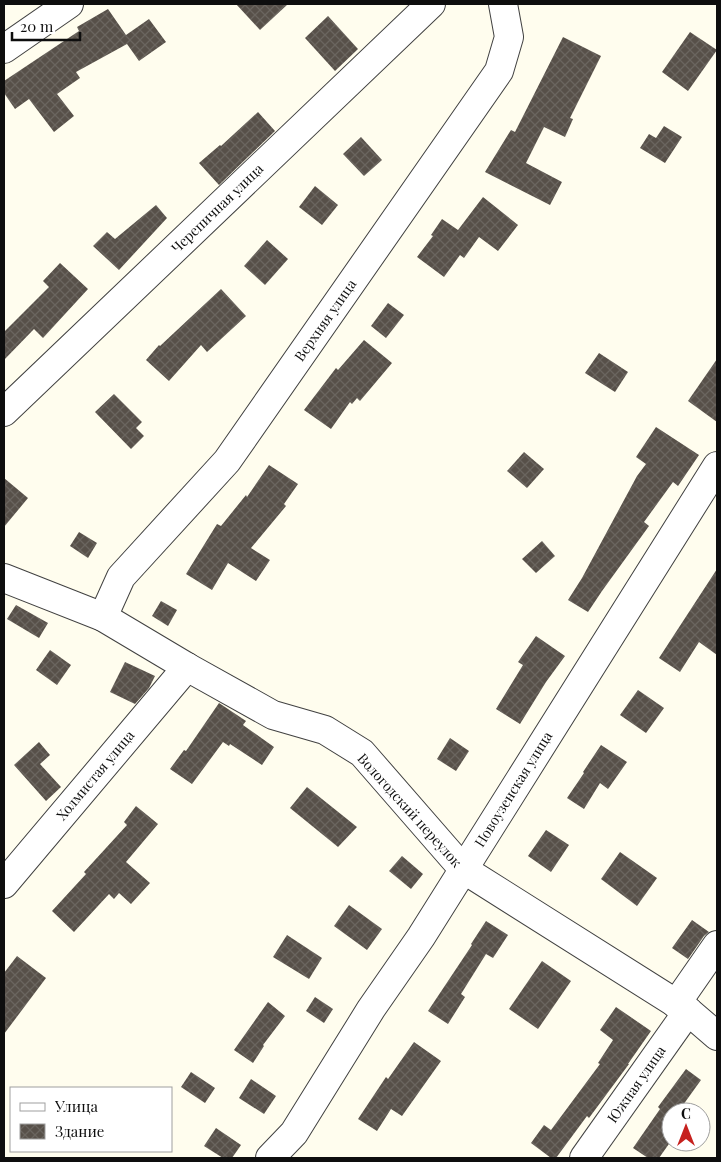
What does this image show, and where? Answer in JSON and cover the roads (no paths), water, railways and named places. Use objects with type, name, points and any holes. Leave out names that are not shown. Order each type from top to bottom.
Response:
[{"type":"street","points":[[4,49],[69,4]]},
{"type":"street","name":"Черепичная улица","points":[[4,412],[431,4]]},
{"type":"street","name":"Верхняя улица","points":[[103,617],[121,577],[227,461],[499,71],[509,37],[503,4]]},
{"type":"street","name":"Новоузенская улица","points":[[270,1158],[294,1132],[371,1009],[421,937],[717,466]]},
{"type":"street","name":"Вологодский переулок","points":[[4,578],[103,617],[187,668],[273,715],[325,730],[362,753],[463,869],[682,1007],[717,1036]]},
{"type":"street","name":"Холмистая улица","points":[[4,884],[187,668]]},
{"type":"street","name":"Южная улица","points":[[584,1158],[682,1007],[717,945]]}]
